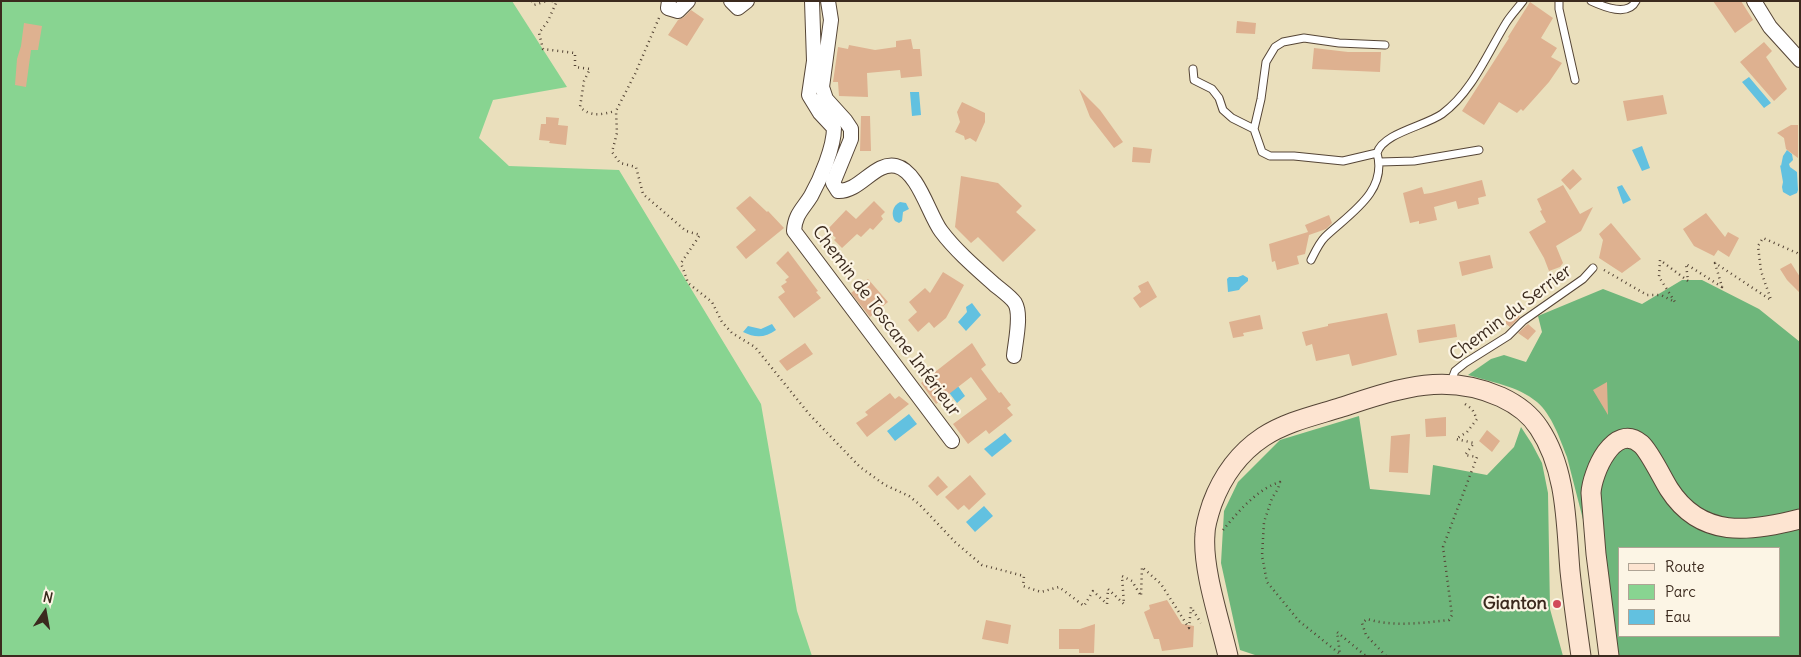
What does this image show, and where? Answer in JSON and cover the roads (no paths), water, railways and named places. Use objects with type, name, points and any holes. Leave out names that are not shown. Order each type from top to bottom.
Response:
[{"type":"main road","points":[[1228,656],[1207,563],[1204,532],[1212,506],[1226,476],[1243,455],[1263,438],[1290,424],[1393,390],[1421,385],[1450,384],[1476,388],[1511,402],[1528,414],[1539,428],[1553,456],[1563,496],[1581,656]]},
{"type":"main road","points":[[1609,656],[1596,554],[1591,493],[1594,476],[1610,446],[1627,439],[1641,444],[1682,507],[1692,515],[1708,523],[1732,529],[1749,529],[1800,519]]},
{"type":"street","points":[[668,5],[678,11],[688,1]]},
{"type":"street","points":[[731,1],[738,8],[747,1]]},
{"type":"street","name":"Chemin de Toscane Inférieur","points":[[812,1],[814,61],[809,95],[820,113],[834,128],[834,142],[811,195],[795,220],[794,231],[952,440]]},
{"type":"street","points":[[828,1],[831,20],[822,87],[826,99],[851,129],[851,139],[833,183],[838,191],[848,191],[881,168],[896,166],[911,176],[928,204],[940,230],[975,267],[1015,304],[1018,320],[1014,356]]},
{"type":"street","points":[[1754,1],[1770,27],[1800,60]]},
{"type":"lane","points":[[1384,45],[1304,38],[1283,42],[1275,47],[1266,62],[1261,99],[1254,128],[1262,152],[1270,156],[1294,156],[1343,161],[1377,153],[1382,146],[1396,135],[1442,114],[1458,99],[1522,1]]},
{"type":"lane","points":[[1559,1],[1559,9],[1575,80]]},
{"type":"lane","points":[[1591,1],[1613,9],[1624,10],[1632,7],[1636,1]]},
{"type":"lane","points":[[1193,69],[1194,80],[1212,89],[1223,110],[1232,118],[1254,128]]},
{"type":"lane","points":[[1380,162],[1414,161],[1480,150]]},
{"type":"lane","points":[[1311,260],[1324,237],[1368,197],[1375,187],[1380,162],[1377,153]]},
{"type":"lane","name":"Chemin du Serrier","points":[[1450,384],[1454,371],[1508,336],[1523,321],[1582,279],[1593,268]]},
{"type":"water","points":[[1749,77],[1771,103],[1764,108],[1742,82]]},
{"type":"water","points":[[910,92],[919,92],[921,115],[912,116]]},
{"type":"water","points":[[1642,146],[1650,168],[1642,171],[1632,150]]},
{"type":"water","points":[[1787,150],[1792,154],[1793,160],[1789,164],[1790,167],[1797,172],[1798,190],[1797,193],[1790,196],[1783,192],[1780,165]]},
{"type":"water","points":[[1622,185],[1631,200],[1623,204],[1617,187]]},
{"type":"water","points":[[900,202],[906,203],[909,209],[903,212],[902,221],[899,223],[895,221],[893,213],[895,206]]},
{"type":"water","points":[[1243,275],[1248,278],[1248,281],[1239,290],[1228,292],[1227,279]]},
{"type":"water","points":[[972,303],[981,315],[966,331],[958,322],[967,312],[966,307]]},
{"type":"water","points":[[772,324],[776,330],[764,336],[743,332],[748,326],[761,329]]},
{"type":"water","points":[[953,379],[965,396],[957,403],[944,386]]},
{"type":"water","points":[[909,414],[917,424],[895,441],[887,431]]},
{"type":"water","points":[[1005,433],[1012,441],[992,457],[984,449]]},
{"type":"water","points":[[984,506],[993,516],[975,532],[966,522]]},
{"type":"place","name":"Gianton","points":[[1557,604]]}]
